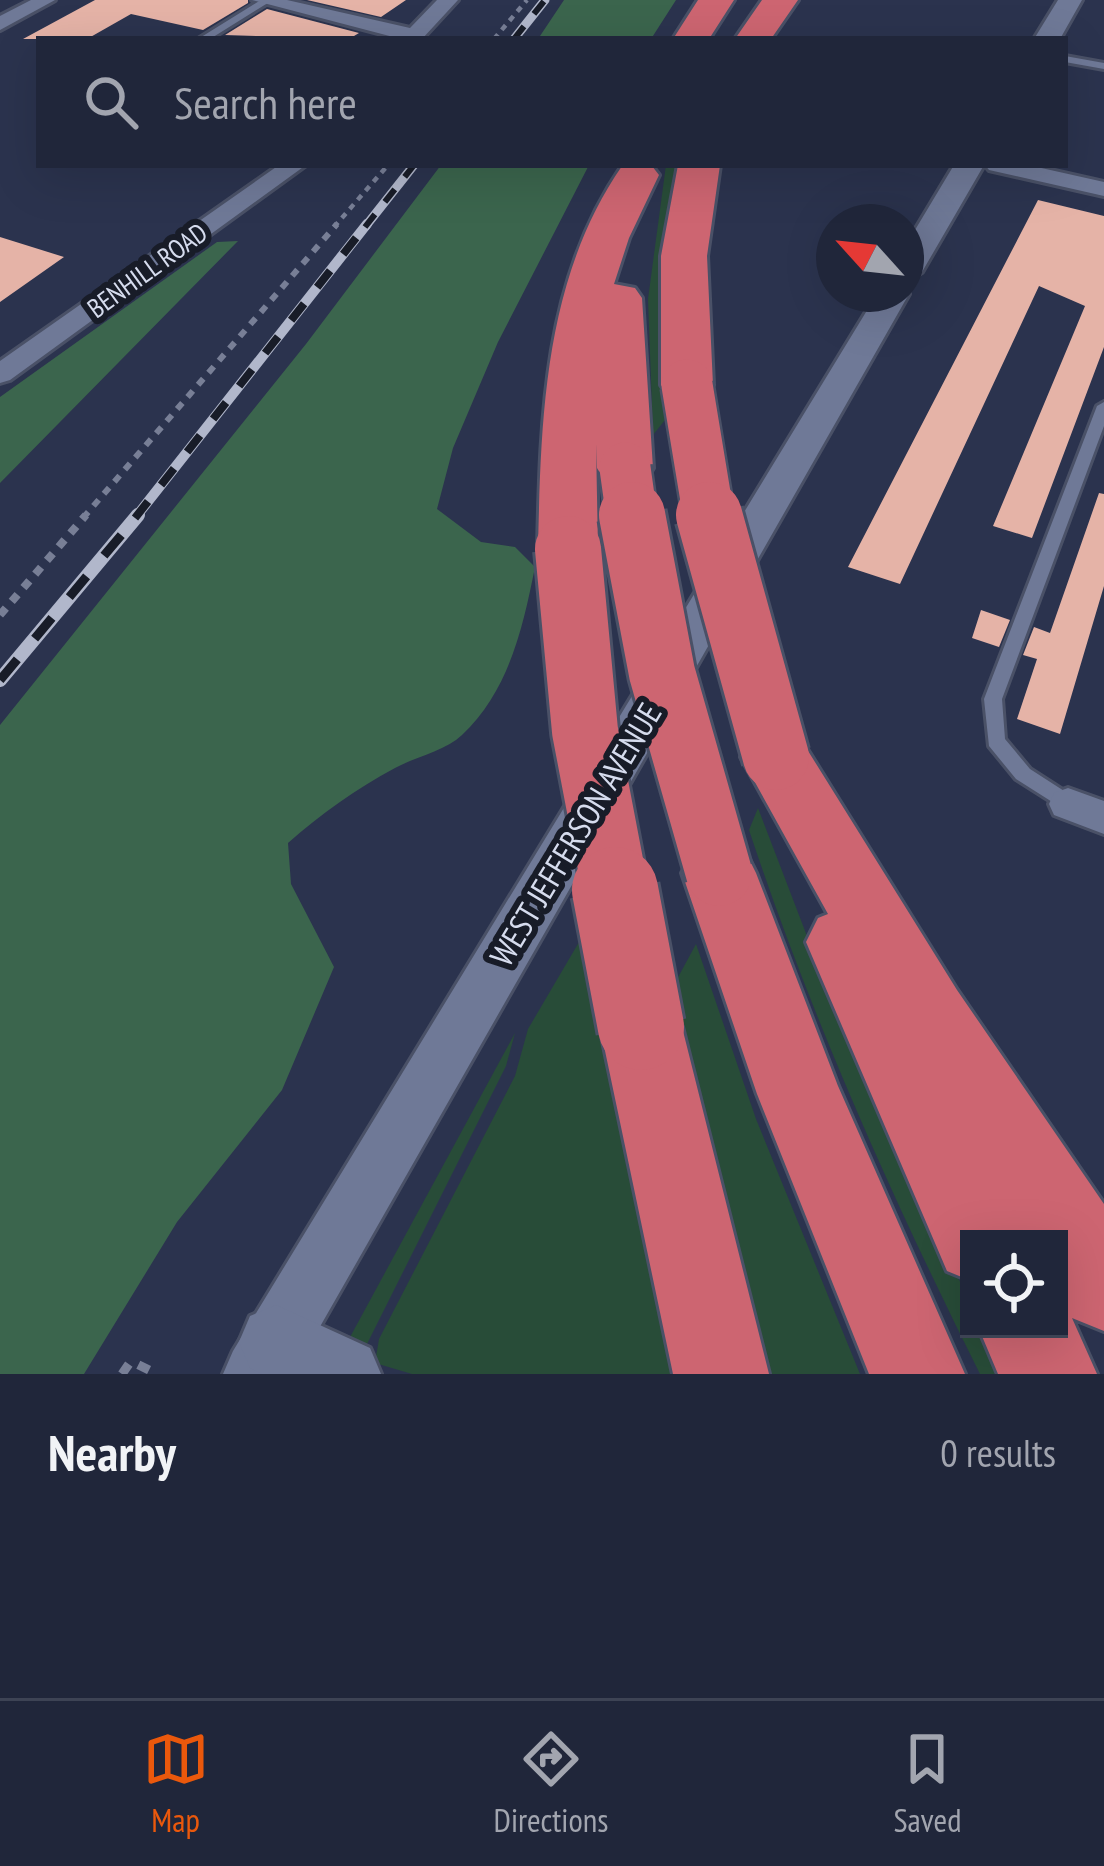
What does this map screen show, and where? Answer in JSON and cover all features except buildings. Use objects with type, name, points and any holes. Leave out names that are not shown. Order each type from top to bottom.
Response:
[{"type":"highway","points":[[693,36],[716,0]]},
{"type":"highway","points":[[755,36],[780,0]]},
{"type":"highway","points":[[699,168],[684,256],[688,386],[714,545],[776,757],[894,1058],[976,1230]]},
{"type":"highway","points":[[639,170],[627,217],[618,293],[626,468],[651,632],[719,874],[799,1094],[917,1374]]},
{"type":"highway","points":[[639,170],[597,261],[582,333],[568,453],[568,549],[588,753],[640,1028],[721,1374]]},
{"type":"highway","points":[[776,757],[928,1016],[1104,1286]]},
{"type":"highway","points":[[1030,1338],[1049,1374]]},
{"type":"main road","points":[[266,1358],[344,1374]]},
{"type":"street","points":[[0,23],[46,0]]},
{"type":"street","points":[[264,0],[409,36]]},
{"type":"street","points":[[414,36],[448,0]]},
{"type":"street","points":[[1049,36],[1070,0]]},
{"type":"street","name":"BENHILL ROAD","points":[[0,374],[289,168]]},
{"type":"street","points":[[924,241],[967,168]]},
{"type":"street","points":[[1010,168],[1104,189]]},
{"type":"street","name":"WEST JEFFERSON AVENUE","points":[[266,1358],[882,312]]},
{"type":"lane","points":[[208,36],[264,0]]},
{"type":"lane","points":[[1068,60],[1104,66]]},
{"type":"lane","points":[[1086,811],[1023,774],[996,741],[993,699],[1104,406]]},
{"type":"path","points":[[497,36],[527,0]]},
{"type":"path","points":[[0,615],[385,168]]},
{"type":"path","points":[[122,1374],[131,1361],[157,1374]]},
{"type":"green space","points":[[564,0],[676,0],[653,36],[540,36]]},
{"type":"green space","points":[[439,168],[587,168],[498,342],[453,448],[437,509],[481,542],[515,547],[535,567],[503,678],[462,735],[366,784],[288,843],[291,884],[334,967],[282,1090],[177,1222],[84,1374],[0,1374],[0,725],[306,344]]},
{"type":"green space","points":[[666,168],[679,168],[660,299],[665,420],[653,435],[648,299]]},
{"type":"green space","points":[[238,241],[0,483],[0,397],[217,242]]},
{"type":"green space","points":[[758,808],[843,1030],[960,1282],[960,1332],[855,1106],[749,830]]},
{"type":"green space","points":[[582,937],[689,1374],[412,1374],[375,1363],[379,1339],[515,1076],[528,1029]]},
{"type":"green space","points":[[696,944],[756,1119],[860,1374],[759,1374],[662,1007]]},
{"type":"green space","points":[[515,1033],[506,1066],[352,1374],[330,1374]]},
{"type":"green space","points":[[963,1338],[988,1338],[1006,1374],[980,1374]]},
{"type":"railway","points":[[516,36],[545,0]]},
{"type":"railway","points":[[365,227],[412,168]]},
{"type":"railway","points":[[135,518],[367,224]]},
{"type":"railway","points":[[0,680],[138,515]]}]
